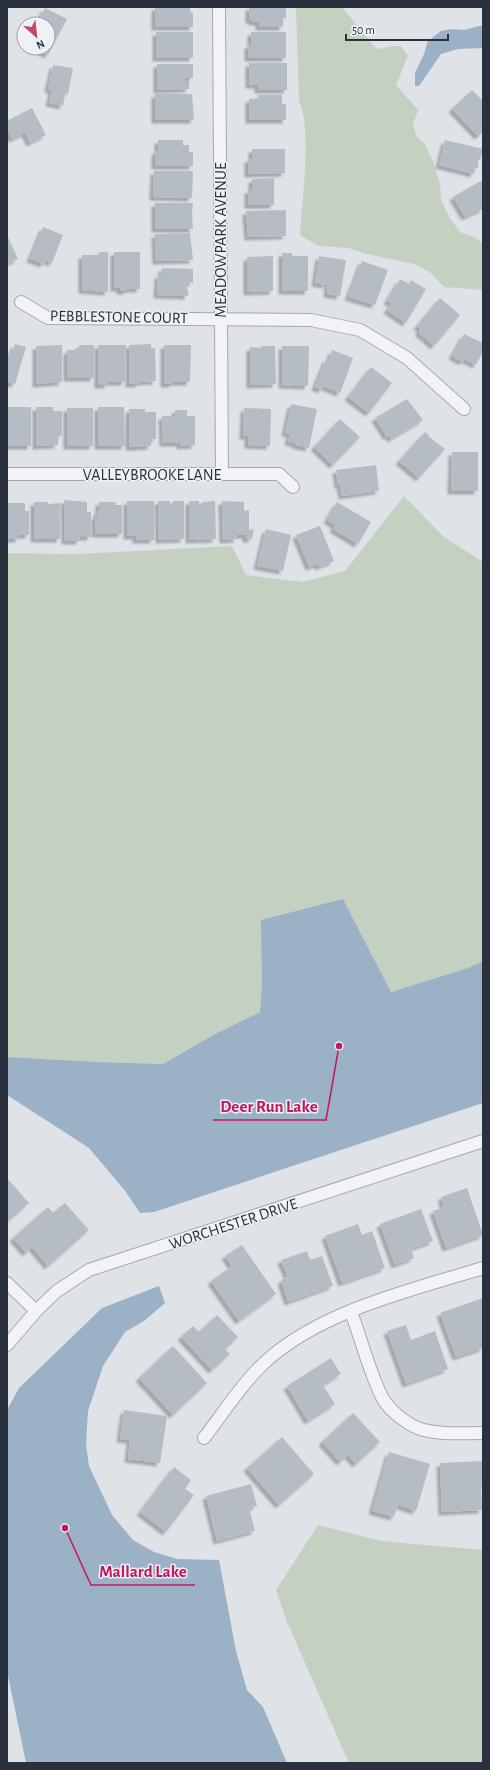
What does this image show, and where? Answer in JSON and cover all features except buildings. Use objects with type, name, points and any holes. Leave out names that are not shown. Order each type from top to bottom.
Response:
[{"type":"street","name":"MEADOWPARK AVENUE","points":[[219,7],[222,474]]},
{"type":"street","name":"PEBBLESTONE COURT","points":[[21,302],[48,318],[220,318],[310,320],[360,330],[407,358],[464,409]]},
{"type":"street","name":"VALLEYBROOKE LANE","points":[[7,474],[279,474],[293,487]]},
{"type":"street","name":"WORCHESTER DRIVE","points":[[7,1345],[36,1311],[57,1291],[89,1270],[483,1141]]},
{"type":"street","points":[[204,1438],[256,1371],[283,1347],[312,1329],[373,1303],[483,1268]]},
{"type":"street","points":[[7,1283],[36,1311]]},
{"type":"street","points":[[351,1312],[382,1394],[393,1411],[424,1430],[483,1433]]},
{"type":"green space","points":[[296,7],[342,7],[375,47],[378,49],[401,46],[408,56],[396,85],[418,110],[413,125],[417,137],[425,144],[434,164],[440,184],[441,199],[449,217],[460,232],[476,238],[483,244],[483,290],[444,287],[431,273],[414,264],[367,254],[348,248],[318,246],[300,235],[306,146],[303,113],[299,101]]},
{"type":"green space","points":[[404,496],[444,537],[483,562],[483,961],[468,968],[391,992],[343,899],[262,983],[260,1012],[213,1035],[163,1064],[7,1057],[7,553],[77,554],[232,546],[246,575],[302,582],[345,571]]},
{"type":"green space","points":[[318,1525],[381,1541],[483,1550],[483,1763],[349,1763],[287,1622],[276,1590]]},
{"type":"water","points":[[483,25],[483,48],[458,49],[441,54],[419,86],[415,86],[415,73],[428,41],[441,31],[451,29],[464,30]]},
{"type":"water","points":[[343,899],[391,992],[468,968],[483,961],[483,1103],[154,1212],[140,1213],[126,1192],[89,1148],[7,1095],[7,1057],[163,1064],[213,1035],[260,1012],[262,983],[261,920]]},
{"type":"water","points":[[159,1286],[165,1303],[144,1321],[125,1332],[103,1366],[88,1411],[86,1444],[89,1466],[112,1515],[133,1540],[154,1552],[177,1559],[219,1560],[236,1651],[247,1690],[263,1707],[287,1763],[26,1763],[7,1671],[7,1410],[19,1388],[102,1308]]},
{"type":"place","name":"Deer Run Lake","points":[[339,1046]]},
{"type":"place","name":"Mallard Lake","points":[[65,1528]]}]
